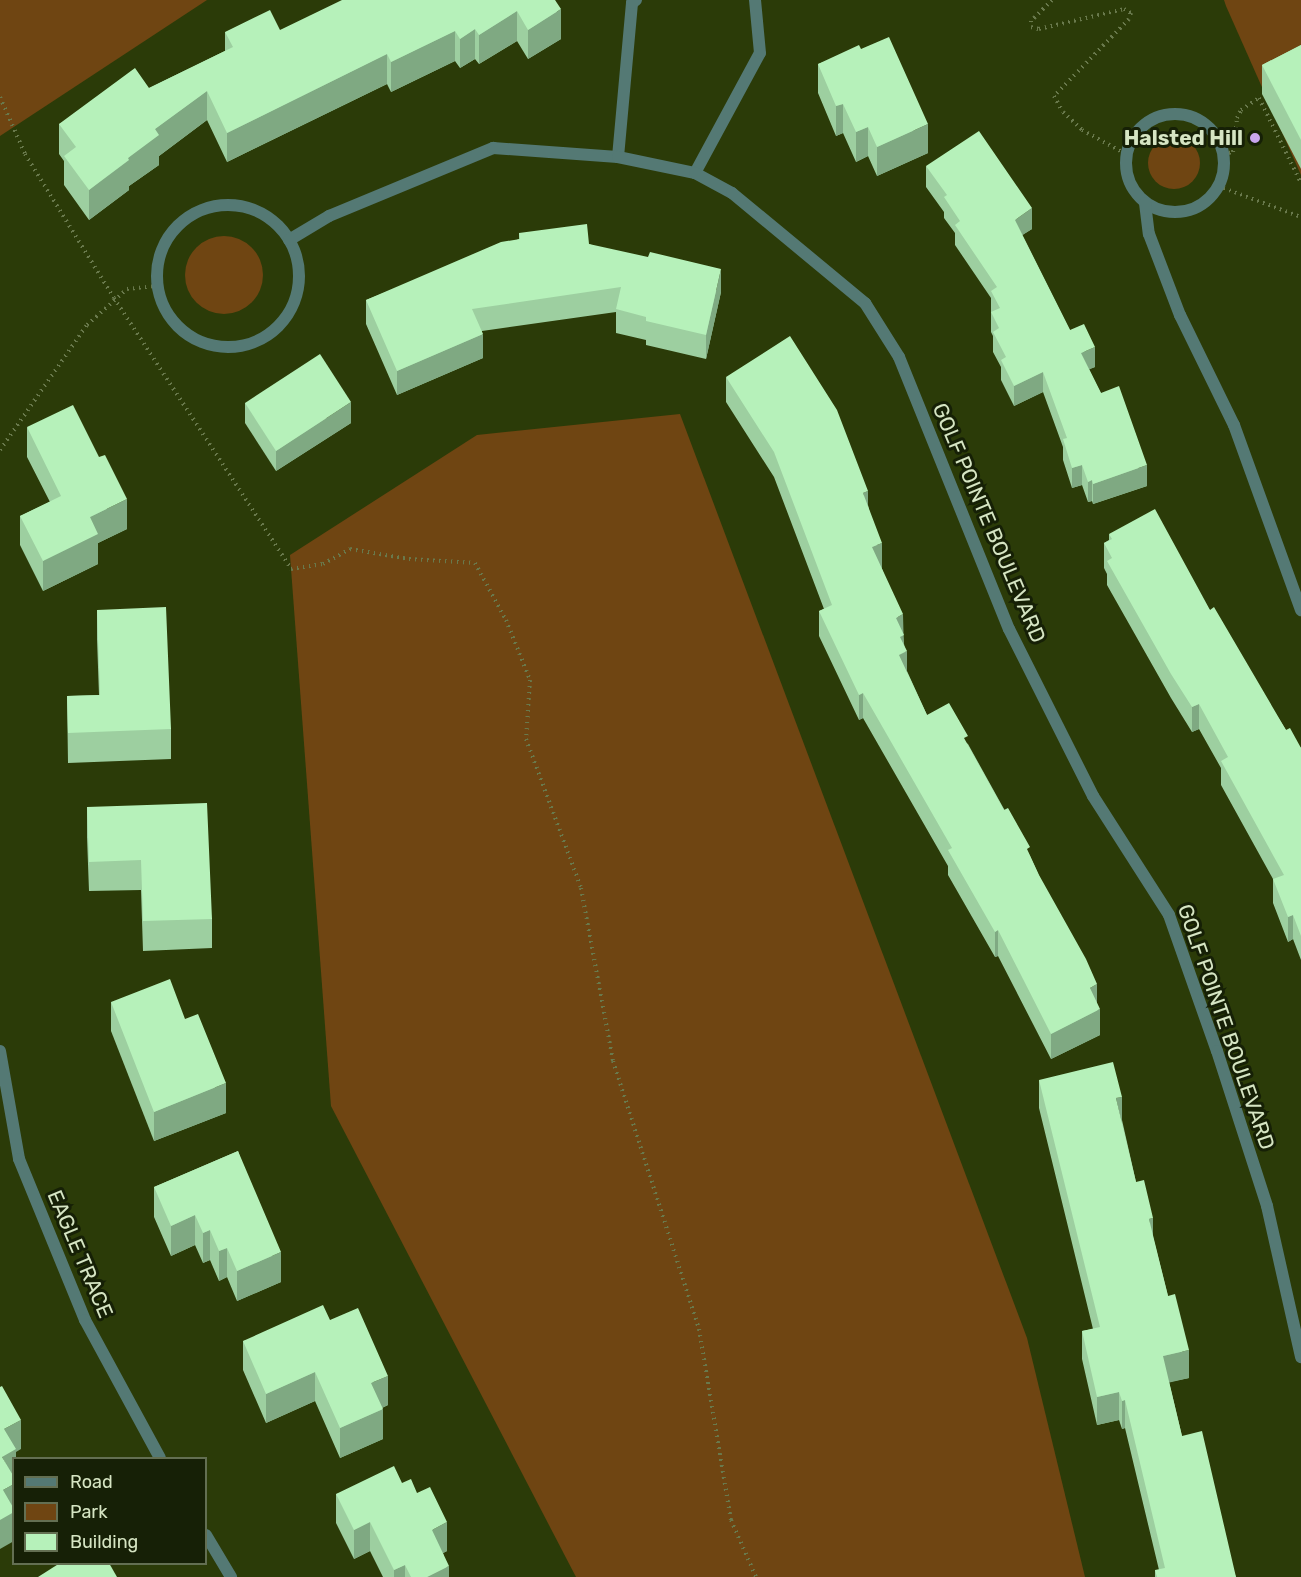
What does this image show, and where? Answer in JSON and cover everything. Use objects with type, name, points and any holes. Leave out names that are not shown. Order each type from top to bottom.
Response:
[{"type":"street","points":[[618,158],[632,3],[636,0]]},
{"type":"street","points":[[695,173],[760,53],[755,0]]},
{"type":"street","points":[[1168,114],[1184,114],[1212,130],[1221,145],[1222,178],[1201,205],[1185,212],[1157,211],[1145,203],[1130,184],[1126,169],[1126,154],[1132,139],[1141,127],[1154,118],[1168,114]]},
{"type":"street","name":"GOLF POINTE BOULEVARD","points":[[289,240],[329,216],[493,148],[618,158],[695,173],[732,193],[865,303],[899,357],[1009,629],[1093,796],[1169,915],[1217,1051],[1267,1206],[1301,1357]]},
{"type":"street","points":[[1145,203],[1149,234],[1180,315],[1234,425],[1301,610]]},
{"type":"street","points":[[236,205],[257,211],[276,223],[289,240],[298,262],[298,285],[292,306],[279,325],[262,339],[240,346],[218,347],[196,340],[177,327],[164,308],[157,286],[157,265],[164,244],[177,226],[194,213],[215,206],[236,205]]},
{"type":"street","name":"EAGLE TRACE","points":[[0,1051],[19,1159],[85,1320],[159,1457]]},
{"type":"street","points":[[207,1537],[231,1577]]},
{"type":"path","points":[[1052,0],[1031,21],[1031,27],[1039,29],[1124,9],[1131,13],[1130,19],[1054,96],[1063,112],[1082,130],[1126,154]]},
{"type":"path","points":[[0,97],[25,154],[114,298],[291,569],[323,564],[350,549],[409,559],[475,563],[506,620],[530,680],[526,739],[581,888],[613,1061],[699,1329],[731,1520],[756,1577]]},
{"type":"path","points":[[1223,154],[1233,152],[1237,118],[1241,110],[1259,98],[1301,183]]},
{"type":"path","points":[[1218,186],[1301,217]]},
{"type":"path","points":[[0,450],[87,325],[114,298],[127,289],[157,286]]},
{"type":"green space","points":[[0,0],[207,0],[0,136]]},
{"type":"green space","points":[[1224,0],[1301,0],[1301,175],[1226,6]]},
{"type":"green space","points":[[1169,137],[1179,137],[1193,144],[1200,163],[1193,182],[1179,189],[1169,189],[1159,185],[1152,178],[1148,168],[1148,158],[1152,148],[1159,141]]},
{"type":"green space","points":[[224,236],[239,239],[252,247],[260,260],[263,275],[260,290],[252,303],[239,311],[224,314],[209,311],[196,303],[188,290],[185,275],[188,260],[196,247],[209,239]]},
{"type":"green space","points":[[680,414],[1027,1338],[1085,1577],[576,1577],[331,1106],[290,555],[477,435]]},
{"type":"building","points":[[342,0],[555,0],[561,9],[528,30],[517,11],[479,35],[475,29],[460,39],[455,31],[391,62],[387,54],[227,133],[207,91],[155,129],[159,135],[89,190],[64,156],[76,147],[59,124],[135,68],[149,88],[233,47],[225,32],[270,10],[280,30]]},
{"type":"building","points":[[889,37],[928,124],[877,147],[868,127],[856,132],[843,104],[836,106],[818,64],[859,45],[861,49]]},
{"type":"building","points":[[1301,45],[1301,140],[1262,65]]},
{"type":"building","points":[[979,131],[1032,208],[1015,220],[1070,330],[1084,324],[1095,347],[1081,353],[1101,393],[1119,386],[1147,465],[1093,484],[1092,480],[1088,482],[1082,465],[1072,468],[1063,439],[1067,438],[1043,372],[1014,386],[1001,360],[1006,357],[993,332],[999,328],[991,312],[1000,308],[991,291],[997,287],[955,225],[960,221],[944,197],[947,195],[926,166]]},
{"type":"building","points":[[587,224],[589,244],[648,257],[650,252],[721,269],[706,335],[646,321],[646,317],[616,309],[621,287],[472,309],[483,334],[397,371],[366,300],[501,242],[520,239],[519,233]]},
{"type":"building","points":[[790,336],[837,410],[868,491],[863,493],[882,543],[872,547],[903,614],[896,618],[904,635],[900,637],[907,651],[899,655],[927,715],[949,703],[968,736],[964,738],[1004,810],[1008,808],[1030,847],[1027,849],[1039,875],[1086,959],[1097,984],[1090,988],[1100,1009],[1051,1034],[998,930],[995,932],[948,850],[952,848],[863,693],[859,695],[819,611],[832,605],[774,452],[726,377]]},
{"type":"building","points":[[320,354],[351,402],[276,451],[245,403]]},
{"type":"building","points":[[73,405],[99,457],[105,455],[127,499],[90,517],[98,534],[43,561],[20,516],[61,496],[27,427]]},
{"type":"building","points":[[1155,509],[1210,610],[1214,607],[1286,730],[1290,728],[1301,748],[1301,936],[1293,915],[1288,917],[1273,879],[1284,875],[1221,761],[1228,757],[1199,704],[1192,707],[1171,674],[1107,561],[1112,558],[1104,543],[1112,539],[1109,534]]},
{"type":"building","points":[[166,607],[171,729],[68,733],[67,696],[100,695],[97,610]]},
{"type":"building","points":[[207,803],[212,919],[143,921],[141,860],[89,862],[87,807]]},
{"type":"building","points":[[170,979],[185,1019],[198,1014],[226,1083],[154,1112],[111,1002]]},
{"type":"building","points":[[1113,1062],[1122,1097],[1116,1098],[1136,1182],[1144,1180],[1153,1218],[1149,1219],[1168,1296],[1175,1294],[1189,1350],[1163,1356],[1182,1436],[1202,1431],[1236,1577],[1157,1577],[1155,1570],[1165,1568],[1125,1400],[1122,1401],[1119,1392],[1097,1397],[1082,1331],[1100,1327],[1039,1080]]},
{"type":"building","points":[[238,1151],[281,1252],[237,1271],[227,1248],[219,1251],[210,1230],[203,1233],[195,1215],[171,1226],[154,1187]]},
{"type":"building","points":[[323,1305],[330,1320],[358,1308],[388,1376],[371,1383],[383,1409],[340,1428],[315,1372],[266,1394],[243,1341]]},
{"type":"building","points":[[2,1386],[21,1420],[4,1429],[16,1449],[2,1457],[12,1474],[12,1485],[3,1490],[12,1506],[12,1513],[0,1520],[0,1387]]},
{"type":"building","points":[[394,1466],[402,1483],[411,1479],[417,1493],[430,1487],[447,1522],[432,1530],[449,1566],[427,1577],[411,1577],[405,1565],[394,1570],[370,1522],[354,1530],[336,1494]]},
{"type":"building","points":[[57,1565],[110,1565],[117,1577],[38,1577]]},
{"type":"place","name":"Halsted Hill","points":[[1255,138]]}]
